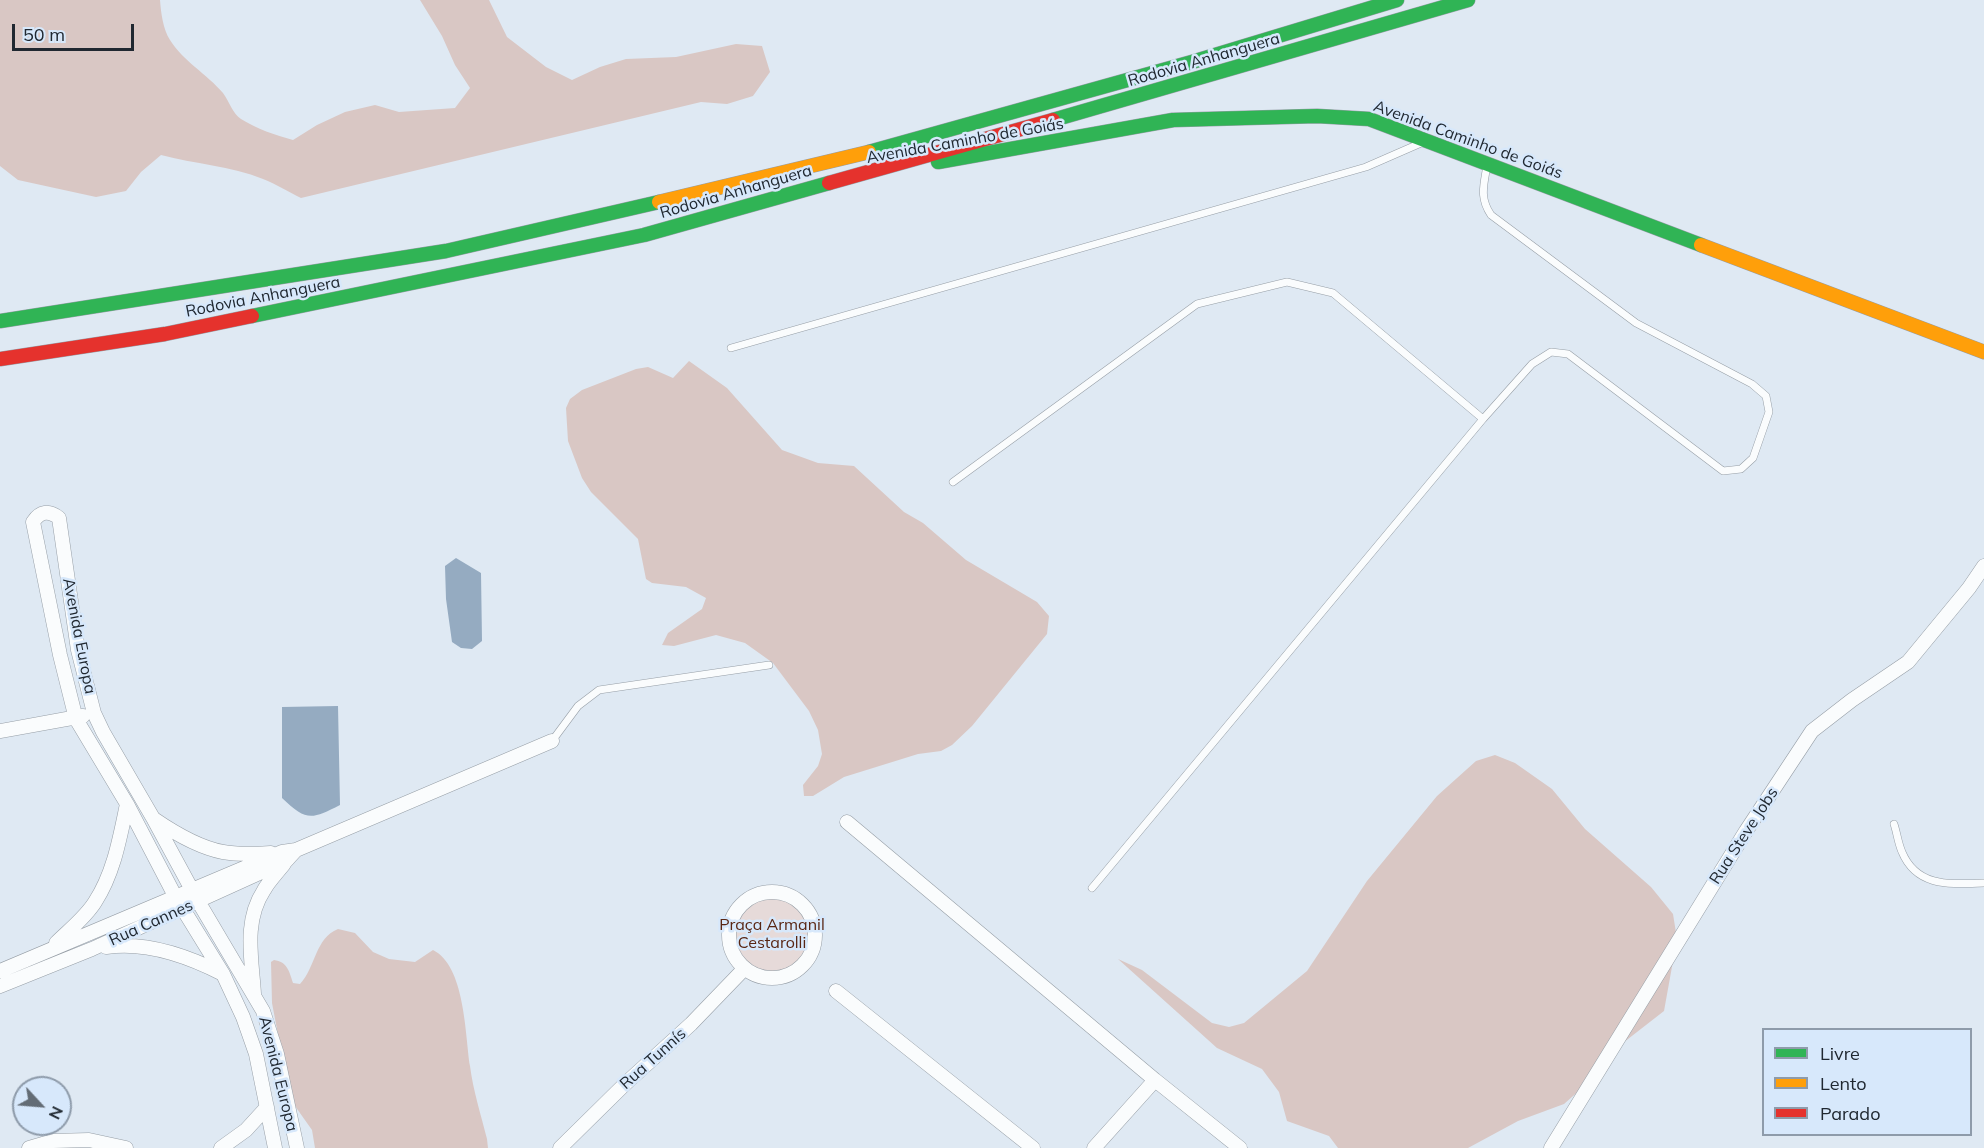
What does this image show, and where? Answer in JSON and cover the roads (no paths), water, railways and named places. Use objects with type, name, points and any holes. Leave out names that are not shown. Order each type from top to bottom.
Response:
[{"type":"main road","name":"Rodovia Anhanguera","points":[[0,321],[446,251],[827,164],[1192,62],[1397,0]]},
{"type":"main road","name":"Rodovia Anhanguera","points":[[0,359],[165,334],[644,235],[1197,80],[1468,0]]},
{"type":"main road","name":"Avenida Caminho de Goiás","points":[[844,179],[1173,120],[1317,116],[1369,119],[1984,352]]},
{"type":"street","name":"Avenida Europa","points":[[275,1148],[256,1054],[243,1017],[223,974],[179,902],[128,804],[76,719],[60,655],[33,522],[37,515],[45,512],[59,518],[78,650],[94,713],[194,895],[263,1011],[277,1054],[297,1148]]},
{"type":"street","name":"Rua Steve Jobs","points":[[1551,1148],[1746,831],[1812,731],[1852,700],[1908,662],[1969,588],[1984,566]]},
{"type":"street","points":[[0,731],[76,719],[94,713]]},
{"type":"street","name":"Rua Cannes","points":[[0,986],[92,949],[194,895],[552,741]]},
{"type":"street","points":[[49,949],[80,920],[95,902],[115,858],[128,804]]},
{"type":"street","points":[[153,818],[185,837],[223,852],[288,854]]},
{"type":"street","points":[[847,822],[1155,1080],[1240,1148]]},
{"type":"street","points":[[254,996],[249,939],[251,921],[263,891],[288,854]]},
{"type":"street","points":[[767,892],[781,892],[795,897],[806,907],[813,919],[816,933],[814,948],[808,961],[798,971],[785,977],[770,979],[756,976],[744,969],[734,958],[729,944],[729,930],[733,916],[741,904],[753,896],[767,892]]},
{"type":"street","name":"Rua Cannes","points":[[0,971],[49,949],[179,902]]},
{"type":"street","points":[[92,949],[118,945],[161,950],[184,956],[223,974],[254,996]]},
{"type":"street","name":"Rua Tunnís","points":[[560,1148],[691,1024],[744,969]]},
{"type":"street","points":[[837,991],[1033,1148]]},
{"type":"street","points":[[1094,1148],[1155,1080]]},
{"type":"street","points":[[221,1148],[246,1130],[267,1107]]},
{"type":"street","points":[[29,1148],[53,1141],[89,1140],[126,1148]]},
{"type":"lane","points":[[731,348],[1366,167],[1427,140]]},
{"type":"lane","points":[[1092,888],[1483,419],[1532,364],[1551,352],[1568,354],[1723,471],[1740,469],[1753,458],[1768,412],[1766,396],[1752,384],[1635,323],[1491,215],[1485,206],[1483,196],[1487,163]]},
{"type":"lane","points":[[952,482],[1197,304],[1287,282],[1333,293],[1483,419]]},
{"type":"lane","points":[[552,741],[578,706],[599,690],[769,665]]},
{"type":"lane","points":[[1894,824],[1902,853],[1917,874],[1945,884],[1984,883]]},
{"type":"water","points":[[456,558],[481,573],[482,641],[472,649],[461,648],[452,642],[446,599],[445,566]]},
{"type":"water","points":[[338,706],[340,805],[309,816],[297,811],[282,798],[282,707]]},
{"type":"park label","name":"Praça Armanil Cestarolli","points":[[772,934]]}]
